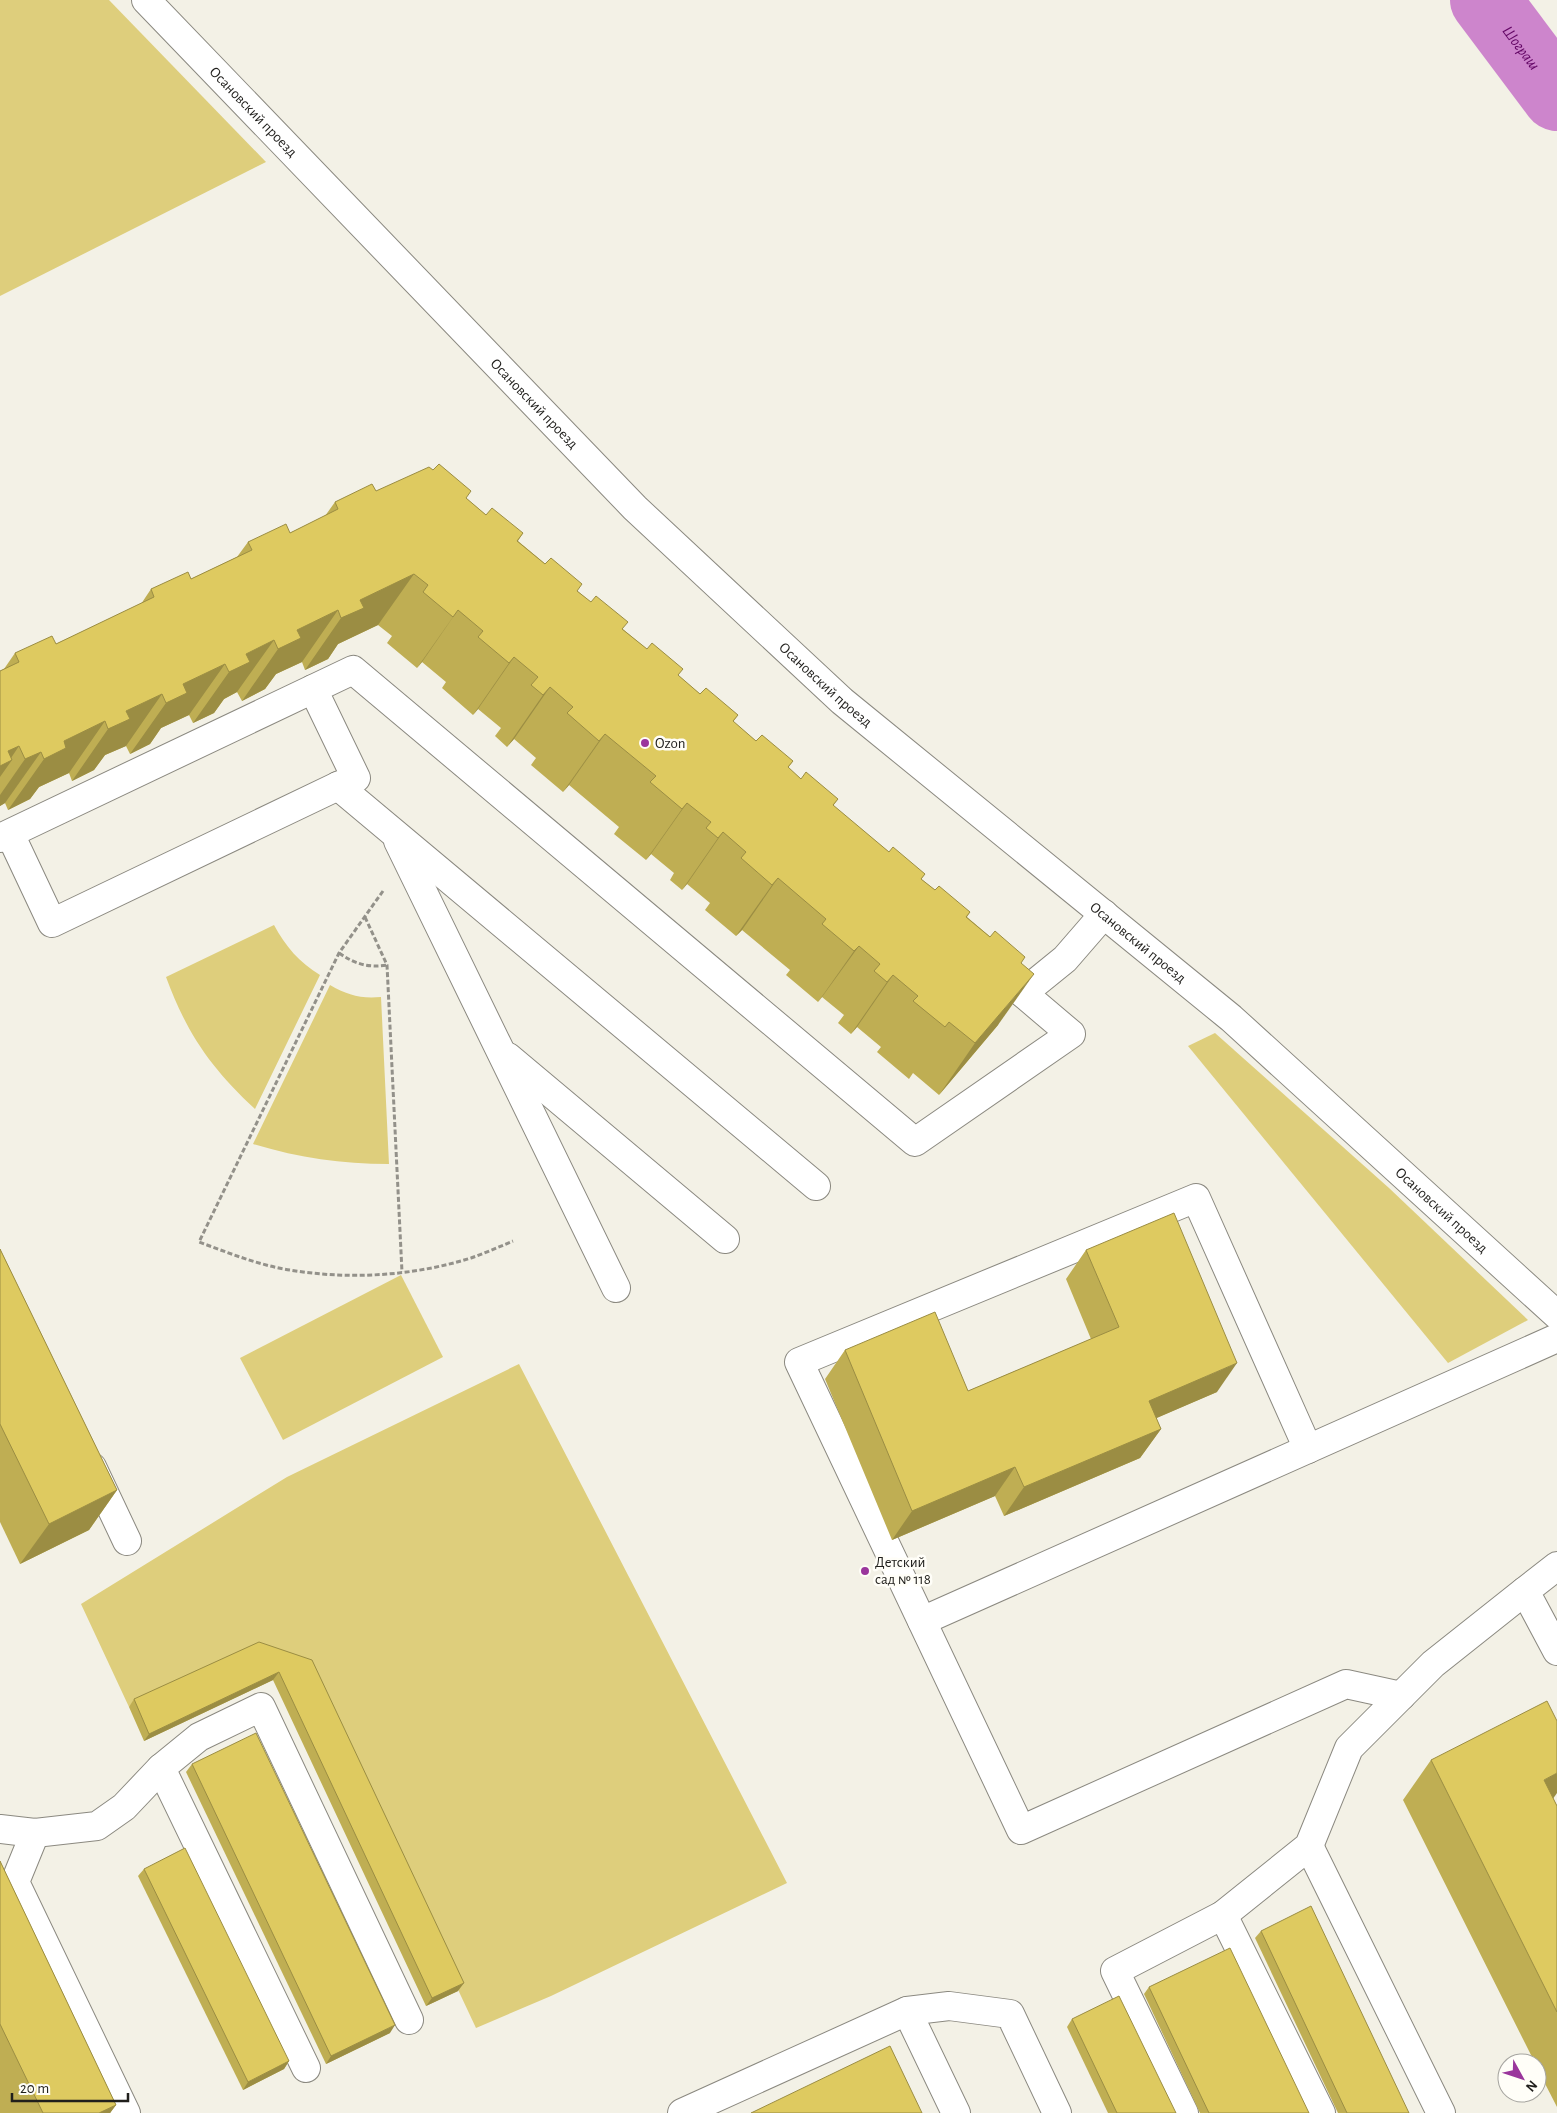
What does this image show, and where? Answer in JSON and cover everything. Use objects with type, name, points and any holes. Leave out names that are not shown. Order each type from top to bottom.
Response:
[{"type":"street","name":"Осановский проезд","points":[[146,0],[636,508],[842,701],[1231,1018],[1557,1315]]},
{"type":"street","points":[[313,689],[356,778],[52,923],[5,836],[313,689],[353,670],[915,1142],[1071,1034],[977,955]]},
{"type":"street","points":[[338,786],[816,1186]]},
{"type":"street","points":[[394,833],[616,1288]]},
{"type":"street","points":[[1023,993],[1065,959],[1104,914]]},
{"type":"street","points":[[501,1051],[725,1239]]},
{"type":"street","points":[[1308,1449],[1196,1198],[799,1362],[1021,1830],[1346,1684],[1401,1696]]},
{"type":"street","points":[[922,1621],[1557,1338]]},
{"type":"street","points":[[81,1442],[127,1541]]},
{"type":"street","points":[[1184,2113],[1115,1972],[1223,1915],[1308,1846],[1349,1748],[1433,1664],[1557,1566]]},
{"type":"street","points":[[1525,1591],[1557,1651]]},
{"type":"street","points":[[0,1829],[35,1833],[98,1826],[124,1807],[161,1768],[199,1737],[261,1707],[409,2020]]},
{"type":"street","points":[[161,1768],[306,2068]]},
{"type":"street","points":[[35,1833],[16,1882],[126,2113]]},
{"type":"street","points":[[1308,1846],[1441,2113]]},
{"type":"street","points":[[1223,1915],[1321,2113]]},
{"type":"street","points":[[682,2113],[907,2011],[949,2006],[1010,2014],[1057,2113]]},
{"type":"street","points":[[907,2011],[956,2113]]},
{"type":"path","points":[[402,1272],[387,964],[365,916],[339,953],[199,1242],[243,1258],[289,1270],[336,1275],[402,1272],[428,1269],[472,1258],[514,1241]]},
{"type":"path","points":[[339,953],[350,961],[363,965],[375,967],[387,964]]},
{"type":"shaded area","points":[[0,0],[109,0],[266,162],[0,296]]},
{"type":"shaded area","points":[[274,925],[294,953],[320,975],[255,1109],[225,1079],[202,1049],[183,1016],[166,977]]},
{"type":"shaded area","points":[[330,985],[354,996],[381,997],[389,1164],[354,1163],[320,1159],[253,1144]]},
{"type":"shaded area","points":[[1215,1033],[1389,1188],[1528,1320],[1448,1363],[1188,1046]]},
{"type":"shaded area","points":[[401,1275],[443,1357],[283,1440],[240,1358]]},
{"type":"shaded area","points":[[519,1364],[787,1883],[551,1996],[476,2028],[307,1668],[253,1649],[129,1707],[81,1604],[287,1477]]},
{"type":"building","points":[[439,464],[471,491],[466,498],[486,515],[492,508],[523,533],[517,541],[545,564],[551,558],[582,584],[577,591],[591,602],[596,596],[628,622],[622,629],[647,649],[652,643],[683,669],[678,675],[700,694],[706,688],[738,715],[733,721],[756,741],[762,735],[793,761],[788,767],[801,779],[806,772],[838,799],[833,805],[889,852],[893,847],[925,874],[921,879],[935,890],[939,886],[970,912],[966,917],[990,937],[995,931],[1025,957],[1021,963],[1034,974],[975,1043],[949,1022],[945,1027],[913,1001],[918,996],[893,975],[887,982],[874,971],[880,964],[859,946],[854,951],[822,924],[826,919],[778,878],[772,885],[741,858],[746,852],[723,832],[718,838],[706,828],[711,822],[687,803],[682,809],[650,782],[656,776],[605,734],[599,741],[567,713],[573,707],[550,687],[543,695],[531,685],[538,677],[514,657],[509,663],[478,637],[483,631],[458,610],[453,617],[423,592],[428,585],[414,574],[360,600],[364,608],[341,618],[338,610],[297,630],[301,638],[278,649],[274,640],[246,654],[250,662],[229,672],[225,664],[183,684],[187,693],[166,703],[162,694],[126,711],[130,719],[108,729],[105,721],[64,741],[66,748],[44,759],[41,752],[25,759],[19,746],[8,751],[12,760],[0,766],[0,671],[19,662],[15,653],[52,636],[56,644],[154,597],[151,589],[188,572],[191,579],[252,550],[248,542],[286,524],[290,533],[338,509],[335,502],[372,484],[376,491],[429,467],[433,470]]},
{"type":"building","points":[[1174,1213],[1237,1363],[1149,1401],[1161,1429],[1024,1487],[1015,1467],[912,1511],[845,1350],[935,1312],[968,1391],[1119,1327],[1086,1250]]},
{"type":"building","points":[[0,1249],[117,1490],[49,1524],[0,1424]]},
{"type":"building","points":[[259,1642],[312,1660],[464,1983],[432,1998],[279,1672],[149,1734],[134,1699]]},
{"type":"building","points":[[1547,1701],[1557,1721],[1557,1773],[1544,1780],[1557,1806],[1557,2012],[1431,1760]]},
{"type":"building","points":[[256,1733],[395,2025],[331,2056],[192,1764]]},
{"type":"building","points":[[185,1848],[289,2061],[248,2082],[144,1869]]},
{"type":"building","points":[[0,1861],[116,2105],[99,2113],[43,2113],[0,2024]]},
{"type":"building","points":[[1311,1906],[1409,2113],[1347,2113],[1261,1931]]},
{"type":"building","points":[[1230,1948],[1309,2113],[1209,2113],[1149,1987]]},
{"type":"building","points":[[1119,1996],[1176,2113],[1117,2113],[1072,2019]]},
{"type":"building","points":[[890,2046],[922,2113],[751,2113]]},
{"type":"waterway","name":"Шограш","points":[[1485,0],[1557,96]]},
{"type":"place","name":"Ozon","points":[[645,743]]},
{"type":"place","name":"Детский сад № 118","points":[[865,1571]]}]
